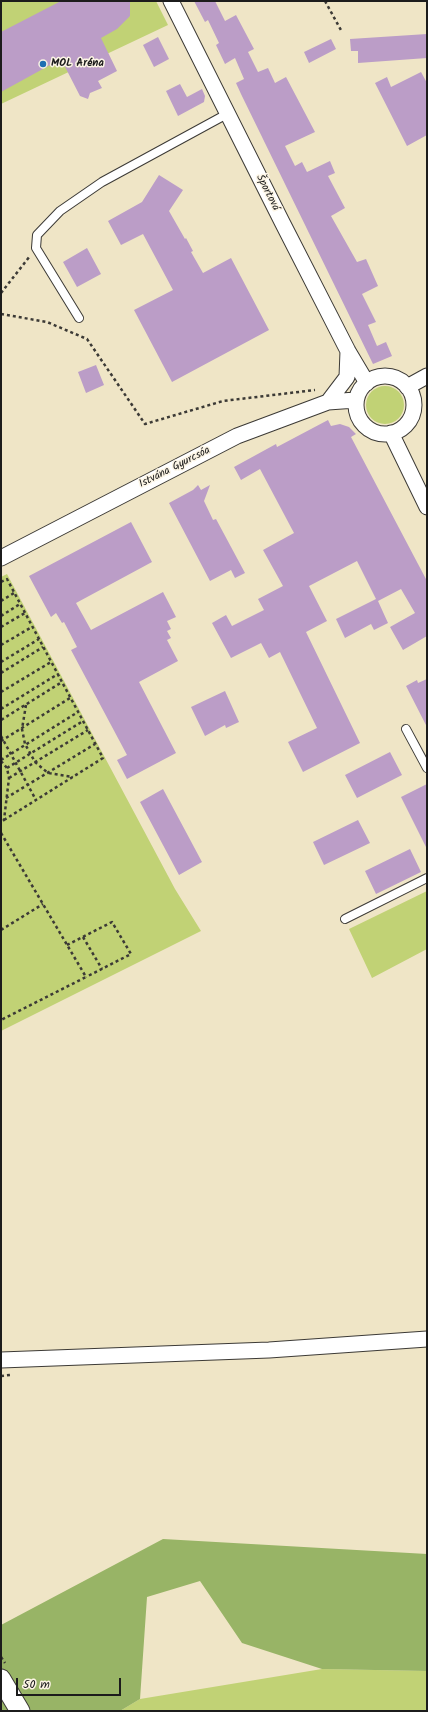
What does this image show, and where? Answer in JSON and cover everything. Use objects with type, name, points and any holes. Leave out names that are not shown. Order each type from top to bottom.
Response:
[{"type":"street","name":"Športová","points":[[171,1],[227,114],[348,351],[366,383]]},
{"type":"street","points":[[328,402],[347,377],[348,351]]},
{"type":"street","points":[[388,376],[401,381],[407,386],[413,400],[412,414],[404,426],[391,433],[372,431],[365,426],[359,418],[356,409],[356,400],[358,394],[366,383],[373,379],[388,376]]},
{"type":"street","points":[[407,386],[427,376]]},
{"type":"street","name":"Istvána Gyurcsóa","points":[[1,558],[237,436],[328,402],[356,400]]},
{"type":"street","points":[[391,433],[427,507]]},
{"type":"street","points":[[1,1360],[269,1350],[427,1339]]},
{"type":"street","points":[[1,1679],[20,1711]]},
{"type":"lane","points":[[79,318],[36,248],[37,235],[60,211],[102,182],[227,114]]},
{"type":"lane","points":[[406,730],[427,768]]},
{"type":"lane","points":[[345,920],[427,878]]},
{"type":"path","points":[[324,1],[342,32]]},
{"type":"path","points":[[1,293],[36,248]]},
{"type":"path","points":[[1,314],[47,322],[88,339],[145,424],[223,401],[318,390]]},
{"type":"path","points":[[1,582],[7,579],[103,758],[1,822]]},
{"type":"path","points":[[1,601],[14,593]]},
{"type":"path","points":[[1,616],[20,604]]},
{"type":"path","points":[[1,627],[25,613]]},
{"type":"path","points":[[1,645],[32,627]]},
{"type":"path","points":[[1,662],[39,639]]},
{"type":"path","points":[[1,673],[43,647]]},
{"type":"path","points":[[1,692],[51,662]]},
{"type":"path","points":[[1,709],[58,674]]},
{"type":"path","points":[[1,720],[62,682]]},
{"type":"path","points":[[36,800],[2,739],[22,729],[70,698]]},
{"type":"path","points":[[26,704],[22,729],[25,744],[35,762],[48,772],[72,777]]},
{"type":"path","points":[[4,820],[9,778],[7,768],[1,760],[78,712]]},
{"type":"path","points":[[7,768],[83,720]]},
{"type":"path","points":[[9,778],[88,730]]},
{"type":"path","points":[[6,798],[95,744]]},
{"type":"path","points":[[1,833],[86,977]]},
{"type":"path","points":[[1,930],[43,904]]},
{"type":"path","points":[[1,1020],[131,954],[112,922],[67,945]]},
{"type":"path","points":[[83,937],[102,969]]},
{"type":"green space","name":"MOL Aréna","points":[[1,1],[156,1],[168,25],[1,104]]},
{"type":"green space","points":[[385,386],[398,392],[404,405],[398,418],[385,424],[372,418],[366,405],[372,392]]},
{"type":"green space","points":[[7,574],[175,889],[201,931],[1,1031],[1,577]]},
{"type":"green space","points":[[427,891],[427,949],[372,978],[349,929]]},
{"type":"green space","points":[[163,1539],[427,1554],[427,1671],[322,1669],[242,1643],[200,1581],[147,1597],[140,1699],[120,1711],[1,1711],[1,1625]]},
{"type":"green space","points":[[322,1669],[427,1671],[427,1711],[120,1711],[140,1699]]},
{"type":"building","name":"MOL Aréna","points":[[61,1],[130,1],[130,16],[117,29],[101,38],[117,71],[98,81],[102,88],[90,93],[88,99],[80,96],[61,59],[1,92],[1,32]]},
{"type":"building","points":[[194,1],[215,1],[225,21],[236,15],[254,49],[248,52],[258,72],[268,68],[275,83],[286,77],[315,132],[285,146],[295,166],[302,162],[307,172],[330,161],[335,173],[328,176],[345,208],[331,216],[357,262],[366,259],[378,286],[362,294],[376,322],[368,325],[377,346],[386,342],[392,356],[373,364],[236,83],[244,79],[235,58],[225,64],[216,45],[219,43],[208,20],[205,22]]},
{"type":"building","points":[[427,34],[427,58],[358,63],[358,51],[351,51],[350,39]]},
{"type":"building","points":[[158,37],[169,59],[154,67],[143,45]]},
{"type":"building","points":[[331,39],[336,49],[309,63],[304,52]]},
{"type":"building","points":[[421,72],[427,83],[427,135],[407,146],[375,83],[387,77],[391,87]]},
{"type":"building","points":[[180,84],[187,97],[202,89],[205,96],[204,102],[178,116],[166,91]]},
{"type":"building","points":[[159,175],[183,190],[169,211],[185,239],[186,238],[193,251],[191,252],[203,273],[231,258],[269,330],[172,382],[134,310],[173,290],[143,234],[121,245],[108,221],[142,202]]},
{"type":"building","points":[[87,248],[101,274],[77,287],[63,262]]},
{"type":"building","points":[[96,365],[104,385],[86,393],[78,372]]},
{"type":"building","points":[[328,420],[331,426],[340,424],[349,427],[356,434],[351,437],[427,581],[427,636],[403,650],[390,627],[415,613],[401,589],[378,601],[388,623],[374,630],[371,624],[345,638],[336,619],[376,599],[357,561],[309,586],[327,621],[306,632],[360,743],[303,772],[288,742],[317,728],[280,652],[269,658],[261,643],[231,658],[212,623],[226,615],[232,626],[264,610],[258,599],[283,586],[263,550],[294,533],[260,469],[241,480],[234,467],[276,444],[277,447]]},
{"type":"building","points":[[198,485],[201,490],[210,485],[204,501],[213,520],[216,519],[245,573],[235,578],[231,570],[210,581],[169,503],[193,490]]},
{"type":"building","points":[[131,522],[152,562],[76,603],[91,630],[163,592],[176,617],[167,621],[171,629],[167,631],[171,638],[167,640],[178,661],[139,682],[176,753],[127,779],[117,760],[127,755],[71,650],[77,647],[64,622],[62,623],[56,613],[51,617],[29,576]]},
{"type":"building","points":[[427,679],[427,727],[406,686],[417,680],[418,683]]},
{"type":"building","points":[[225,691],[239,722],[226,728],[225,725],[205,736],[191,707]]},
{"type":"building","points":[[390,752],[402,775],[357,798],[345,775]]},
{"type":"building","points":[[427,784],[427,849],[401,797]]},
{"type":"building","points":[[163,789],[202,862],[179,875],[140,802]]},
{"type":"building","points":[[358,820],[370,843],[324,865],[313,842]]},
{"type":"building","points":[[410,849],[421,872],[376,894],[365,871]]},
{"type":"place","name":"MOL Aréna","points":[[43,64]]}]
